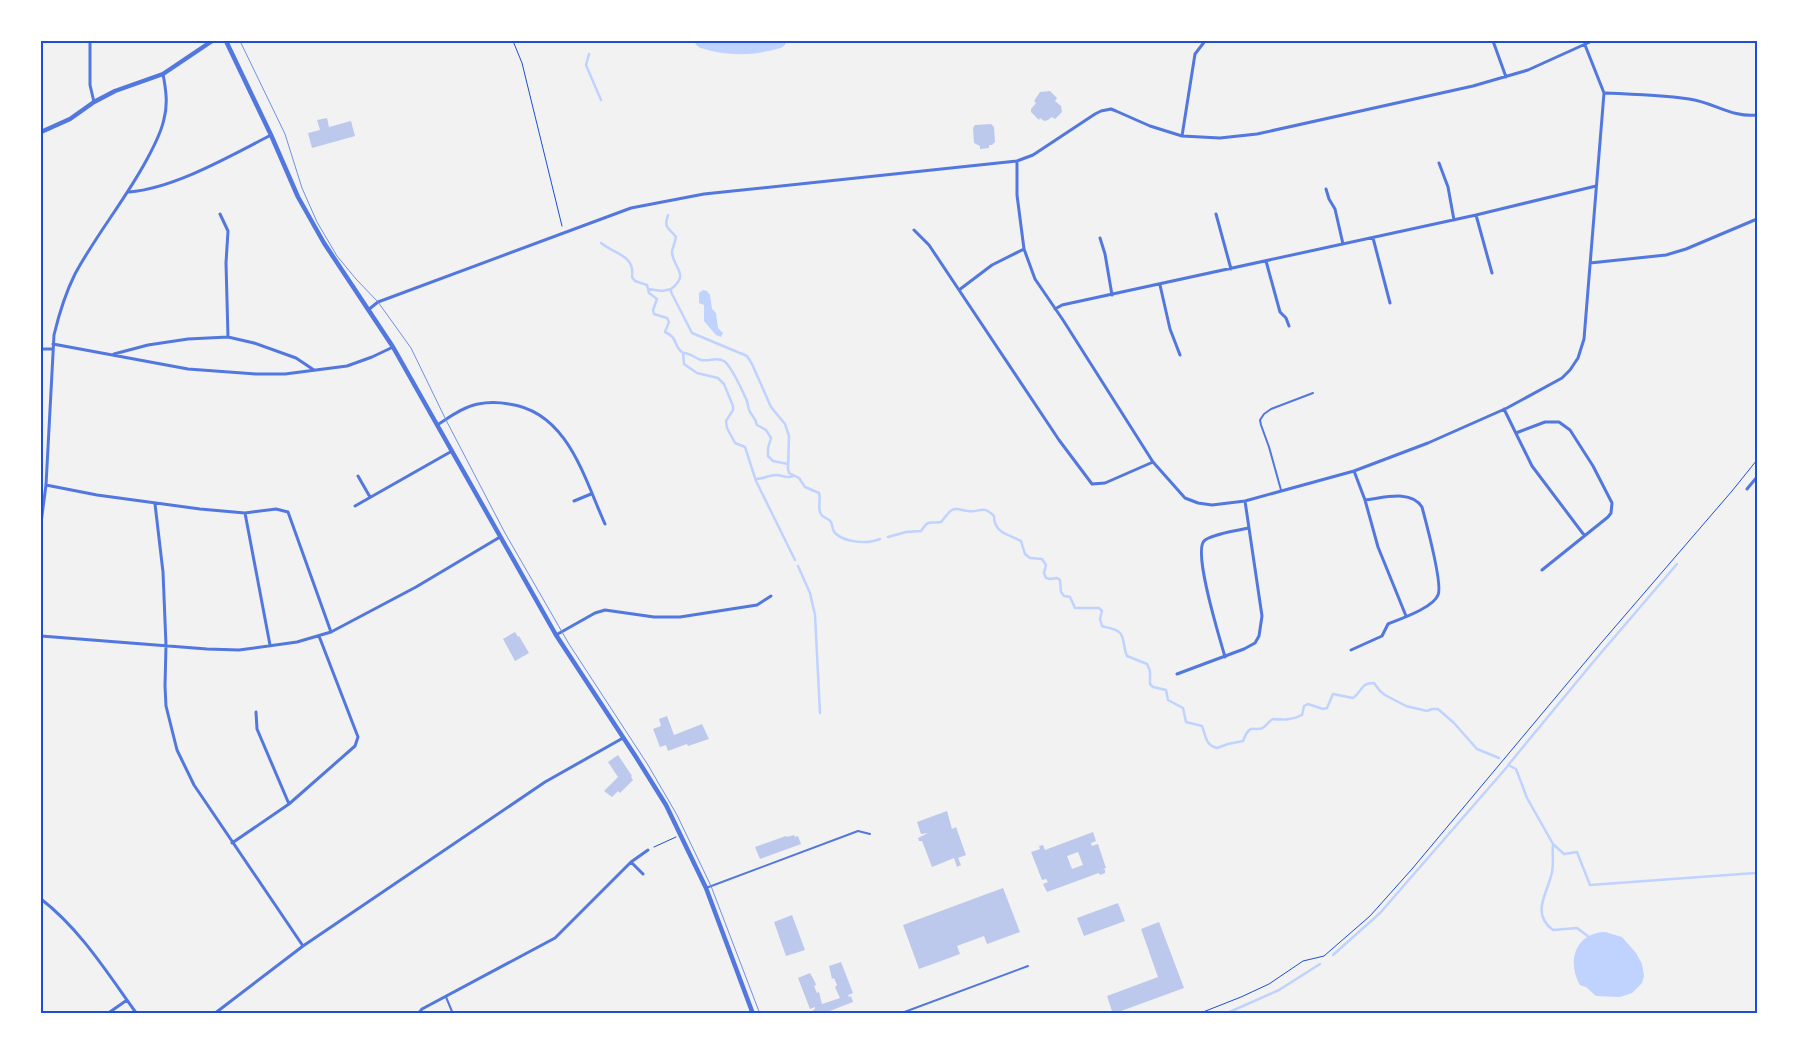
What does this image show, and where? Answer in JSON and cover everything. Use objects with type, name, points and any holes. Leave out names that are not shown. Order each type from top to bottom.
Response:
[{"type":"street","points":[[90,41],[90,85],[94,102]]},
{"type":"street","points":[[41,132],[70,119],[94,102],[122,88],[163,74],[212,41]]},
{"type":"street","points":[[226,41],[298,197],[315,228],[336,263],[393,347],[556,635],[660,796],[706,888],[754,1014]]},
{"type":"street","points":[[1182,136],[1195,54],[1205,41]]},
{"type":"street","points":[[1493,41],[1506,77]]},
{"type":"street","points":[[368,310],[378,302],[630,208],[685,197],[1016,161],[1033,155],[1094,114],[1111,109],[1150,126],[1182,136],[1220,138],[1257,134],[1506,77],[1540,65],[1592,41]]},
{"type":"street","points":[[1016,161],[1017,195],[1024,249],[1034,279],[1153,462],[1185,498],[1198,503],[1220,505],[1244,501],[1354,471],[1428,443],[1504,409],[1562,378],[1570,370],[1578,358],[1584,338],[1604,93],[1585,45]]},
{"type":"street","points":[[41,523],[46,485],[52,349],[61,307],[76,274],[129,192],[155,145],[164,120],[167,93],[163,74]]},
{"type":"street","points":[[1604,93],[1691,99],[1736,115],[1757,114]]},
{"type":"street","points":[[129,192],[147,191],[170,183],[271,135]]},
{"type":"street","points":[[1438,163],[1448,186],[1454,220]]},
{"type":"street","points":[[1055,309],[1062,305],[1112,296],[1454,220],[1596,186]]},
{"type":"street","points":[[1326,189],[1335,209],[1344,244]]},
{"type":"street","points":[[220,214],[228,231],[226,263],[228,337]]},
{"type":"street","points":[[1216,214],[1231,269]]},
{"type":"street","points":[[1476,215],[1492,273]]},
{"type":"street","points":[[1590,263],[1666,255],[1686,249],[1757,219]]},
{"type":"street","points":[[914,230],[929,245],[1055,433],[1092,484],[1099,485],[1105,483],[1153,462]]},
{"type":"street","points":[[1100,238],[1105,254],[1112,296]]},
{"type":"street","points":[[1373,238],[1390,303]]},
{"type":"street","points":[[959,290],[992,265],[1024,249]]},
{"type":"street","points":[[1266,261],[1280,312],[1286,318],[1289,326]]},
{"type":"street","points":[[1160,285],[1170,329],[1180,355]]},
{"type":"street","points":[[114,354],[148,344],[228,337],[254,343],[296,358],[314,370]]},
{"type":"street","points":[[53,344],[114,354],[188,370],[285,374],[347,366],[393,347]]},
{"type":"street","points":[[41,348],[52,349]]},
{"type":"street","points":[[436,425],[465,408],[488,402],[516,405],[543,416],[568,445],[577,460],[605,524]]},
{"type":"street","points":[[1504,409],[1532,466],[1584,535]]},
{"type":"street","points":[[1516,434],[1546,422],[1559,422],[1570,430],[1593,466],[1612,503],[1611,513],[1608,517],[1542,570]]},
{"type":"street","points":[[355,506],[452,451]]},
{"type":"street","points":[[1354,471],[1365,500],[1378,547],[1406,616]]},
{"type":"street","points":[[358,476],[370,497]]},
{"type":"street","points":[[1747,489],[1757,477]]},
{"type":"street","points":[[46,485],[155,504],[246,513],[276,509],[288,512],[331,632]]},
{"type":"street","points":[[574,501],[591,494]]},
{"type":"street","points":[[1351,650],[1382,636],[1388,624],[1434,601],[1438,595],[1439,588],[1432,545],[1419,502],[1405,496],[1365,500]]},
{"type":"street","points":[[1177,674],[1226,657],[1256,643],[1259,636],[1262,616],[1244,501]]},
{"type":"street","points":[[155,504],[163,572],[166,706],[177,750],[194,786],[302,946]]},
{"type":"street","points":[[246,513],[270,646]]},
{"type":"street","points":[[1226,657],[1211,607],[1200,555],[1202,545],[1206,539],[1248,528]]},
{"type":"street","points":[[41,636],[223,650],[239,650],[297,642],[331,632],[416,587],[500,537]]},
{"type":"street","points":[[556,635],[605,610],[654,617],[680,618],[757,605],[771,596]]},
{"type":"street","points":[[232,843],[288,804],[356,746],[358,742],[358,737],[319,636]]},
{"type":"street","points":[[256,712],[257,729],[288,804]]},
{"type":"street","points":[[214,1014],[302,946],[545,782],[623,738]]},
{"type":"street","points":[[418,1014],[422,1009],[554,938],[631,862],[648,850]]},
{"type":"street","points":[[631,862],[643,874]]},
{"type":"street","points":[[41,900],[71,927],[138,1014]]},
{"type":"street","points":[[107,1014],[127,1000]]},
{"type":"lane","points":[[1281,490],[1260,420],[1271,409],[1313,393]]},
{"type":"lane","points":[[706,888],[858,831],[870,834]]},
{"type":"lane","points":[[898,1014],[1028,966]]},
{"type":"lane","points":[[446,997],[453,1014]]},
{"type":"path","points":[[513,41],[522,63],[563,233]]},
{"type":"path","points":[[1198,1014],[1241,998],[1268,984],[1303,961],[1324,956],[1370,916],[1412,869],[1757,460]]},
{"type":"path","points":[[648,850],[681,835]]},
{"type":"water","points":[[703,290],[707,291],[710,295],[712,309],[716,313],[718,328],[723,333],[721,337],[716,335],[704,321],[704,305],[699,303],[699,293]]},
{"type":"water","points":[[1605,932],[1622,937],[1636,953],[1642,964],[1644,976],[1642,983],[1632,993],[1620,997],[1596,996],[1586,987],[1580,985],[1576,976],[1574,958],[1576,950],[1587,937]]},
{"type":"building","points":[[1050,91],[1057,98],[1055,101],[1061,106],[1062,112],[1055,119],[1052,117],[1044,121],[1040,118],[1039,120],[1031,112],[1036,103],[1034,101],[1040,92]]},
{"type":"building","points":[[327,118],[329,127],[351,121],[355,136],[312,148],[308,133],[320,130],[317,120]]},
{"type":"building","points":[[991,124],[994,127],[995,142],[989,145],[989,148],[980,149],[980,146],[974,143],[973,128],[975,125]]},
{"type":"building","points":[[515,632],[529,653],[515,661],[503,639]]},
{"type":"building","points":[[667,716],[674,735],[702,724],[709,739],[668,751],[666,745],[660,747],[653,729],[661,726],[659,719]]},
{"type":"building","points":[[618,755],[633,780],[620,793],[618,791],[612,797],[604,791],[618,777],[608,762]]},
{"type":"building","points":[[947,811],[952,829],[956,827],[966,855],[958,858],[961,865],[957,867],[954,858],[932,867],[922,841],[919,841],[918,838],[928,833],[921,834],[917,822]]},
{"type":"building","points":[[1093,832],[1096,841],[1091,843],[1092,846],[1098,844],[1106,868],[1098,871],[1104,869],[1105,873],[1100,875],[1099,873],[1047,892],[1043,884],[1048,882],[1046,879],[1042,880],[1031,852],[1040,849],[1039,846],[1043,845],[1045,850]],"holes":[[[1078,852],[1083,865],[1072,869],[1067,856]]]},
{"type":"building","points":[[794,835],[795,837],[798,836],[801,844],[760,859],[755,847]]},
{"type":"building","points":[[1003,888],[1020,932],[987,944],[984,936],[957,946],[960,954],[919,969],[903,925]]},
{"type":"building","points":[[1118,903],[1125,921],[1084,936],[1077,918]]},
{"type":"building","points":[[792,915],[805,950],[786,956],[774,922]]},
{"type":"building","points":[[1159,922],[1184,988],[1113,1014],[1107,996],[1158,977],[1141,929]]},
{"type":"building","points":[[841,962],[853,993],[848,995],[849,997],[851,996],[853,1002],[822,1014],[814,1014],[813,1010],[815,1007],[810,1009],[798,978],[810,973],[815,982],[816,985],[814,986],[817,993],[819,992],[822,1004],[840,998],[829,966]]},
{"type":"waterway","points":[[702,41],[731,47],[760,46],[779,41]]},
{"type":"waterway","points":[[589,54],[586,65],[601,100]]},
{"type":"waterway","points":[[668,215],[667,226],[676,237],[672,249],[673,259],[680,275],[677,284],[671,289],[671,292],[692,333],[747,356],[771,407],[785,424],[789,436],[789,473],[799,478],[805,487],[819,493],[820,512],[822,516],[831,522],[833,531],[850,541],[869,542],[880,539]]},
{"type":"waterway","points":[[601,243],[623,256],[631,264],[632,277],[635,281],[647,285],[649,293],[657,299],[653,310],[654,314],[667,318],[669,322],[665,332],[674,339],[683,353],[684,364],[697,373],[718,378],[724,384],[733,406],[733,410],[726,421],[727,428],[735,443],[745,447],[756,481],[795,560]]},
{"type":"waterway","points":[[648,289],[662,291],[671,289]]},
{"type":"waterway","points":[[684,353],[701,360],[716,359],[727,364],[740,386],[747,401],[749,411],[757,425],[766,430],[771,438],[768,456],[773,461],[788,464]]},
{"type":"waterway","points":[[756,479],[773,475],[793,476]]},
{"type":"waterway","points":[[888,537],[906,532],[921,531],[927,523],[941,522],[954,509],[966,511],[987,510],[994,516],[999,530],[1021,541],[1025,554],[1030,558],[1042,559],[1046,565],[1044,573],[1046,578],[1057,578],[1060,580],[1061,592],[1064,596],[1070,597],[1075,608],[1099,608],[1102,611],[1100,619],[1102,626],[1121,634],[1127,656],[1147,664],[1150,671],[1150,684],[1153,687],[1166,690],[1168,700],[1183,708],[1186,722],[1202,726],[1206,740],[1213,747],[1217,748],[1243,741],[1248,731],[1251,729],[1261,729],[1273,719],[1298,717],[1302,715],[1304,706],[1308,704],[1323,709],[1327,708],[1333,694],[1353,698],[1366,684],[1374,683],[1385,695],[1406,706],[1427,711],[1438,709],[1454,723],[1477,749],[1499,758]]},
{"type":"waterway","points":[[1509,764],[1677,564]]},
{"type":"waterway","points":[[798,566],[810,593],[815,615],[820,713]]},
{"type":"waterway","points":[[1508,765],[1516,769],[1527,798],[1553,844],[1564,854],[1577,852],[1590,885],[1755,873]]},
{"type":"waterway","points":[[1333,955],[1380,913],[1507,767]]},
{"type":"waterway","points":[[1553,844],[1553,869],[1542,902],[1543,917],[1553,930],[1577,928],[1589,937]]},
{"type":"waterway","points":[[1225,1014],[1279,990],[1320,964]]},
{"type":"tram line","points":[[240,41],[285,134],[302,188],[317,222],[337,256],[378,302],[411,348],[505,533],[569,644],[648,765],[677,815],[711,886],[760,1014]]}]
